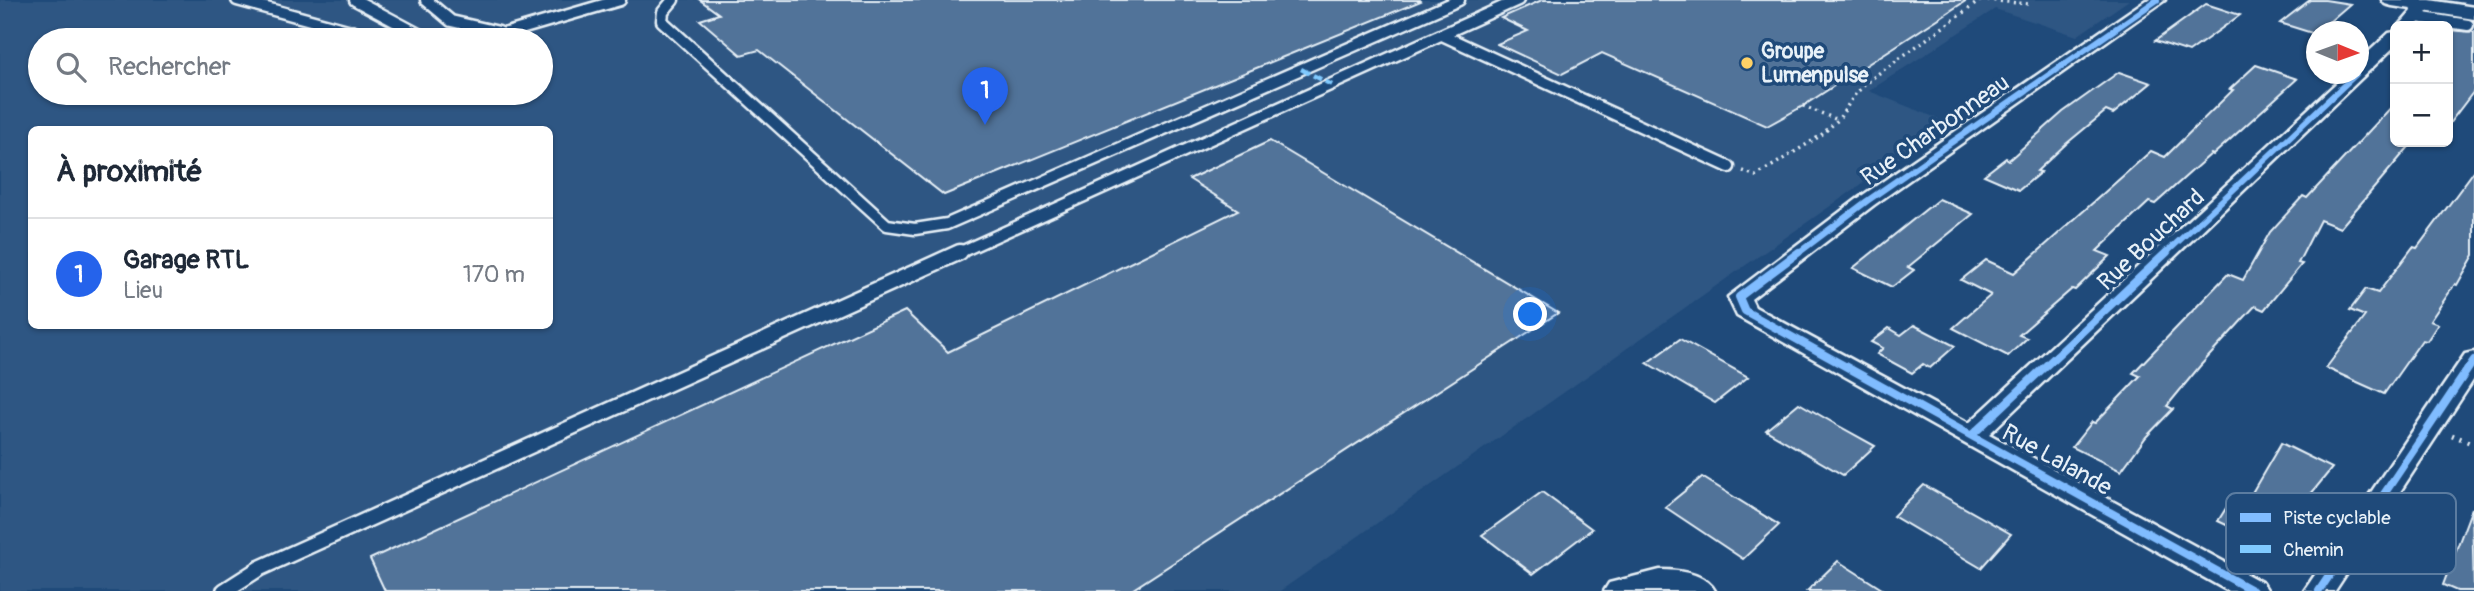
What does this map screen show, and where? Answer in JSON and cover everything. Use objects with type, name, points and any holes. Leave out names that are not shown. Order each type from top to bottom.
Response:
[{"type":"street","name":"Rue Charbonneau","points":[[1739,297],[1867,201],[2157,0]]},
{"type":"street","points":[[2392,0],[2416,12],[2470,13]]},
{"type":"street","name":"Rue Bouchard","points":[[2369,62],[2390,42]]},
{"type":"street","name":"Rue Bouchard","points":[[1972,435],[2345,84]]},
{"type":"street","name":"Rue Lalande","points":[[1739,297],[1745,311],[2253,591]]},
{"type":"street","points":[[2384,493],[2474,359]]},
{"type":"street","points":[[2319,591],[2330,574]]},
{"type":"street","points":[[1619,591],[1652,581],[1687,582],[1700,591]]},
{"type":"lane","points":[[237,0],[338,28]]},
{"type":"lane","points":[[355,0],[407,28]]},
{"type":"lane","points":[[426,0],[451,21],[484,28]]},
{"type":"lane","points":[[524,28],[620,0]]},
{"type":"lane","points":[[673,0],[663,12],[662,21],[887,225],[915,229],[947,224],[1459,0]]},
{"type":"lane","points":[[224,591],[260,568],[1518,0]]},
{"type":"lane","points":[[1441,35],[1729,167]]},
{"type":"path","points":[[1729,167],[1756,176],[1820,136],[1838,120],[1856,93],[1875,76],[1981,0]]},
{"type":"path","points":[[1987,0],[2028,4],[2028,0]]},
{"type":"path","points":[[1803,106],[1838,120]]},
{"type":"shaded area","points":[[0,0],[2129,0],[2077,36],[1995,9],[1869,91],[1949,123],[1280,591],[0,591]]},
{"type":"building","points":[[700,0],[1421,1],[944,195],[759,50],[741,55],[700,20],[719,14]]},
{"type":"building","name":"Groupe Lumenpulse","points":[[1542,0],[1967,0],[1803,106],[1767,126],[1602,53],[1562,74],[1497,44],[1528,31],[1501,18]]},
{"type":"building","points":[[2310,0],[2350,4],[2330,21],[2306,21],[2306,31],[2280,23]]},
{"type":"building","points":[[2206,4],[2240,15],[2189,52],[2155,41]]},
{"type":"building","points":[[2453,30],[2474,32],[2474,91],[2453,118]]},
{"type":"building","points":[[2256,65],[2297,79],[2155,204],[2149,202],[2097,251],[2110,256],[2075,290],[2072,289],[2019,335],[2027,338],[2008,356],[1953,328],[1991,295],[1961,280],[1986,260],[2014,273],[2151,151],[2165,157]]},
{"type":"building","points":[[2119,72],[2151,83],[2113,114],[2106,111],[2066,144],[2037,171],[2041,172],[2019,190],[1984,175],[2006,158],[2009,160],[2063,112]]},
{"type":"building","points":[[2390,108],[2390,147],[2409,147],[2340,228],[2320,220],[2298,263],[2302,264],[2264,310],[2255,306],[2200,366],[2167,406],[2173,409],[2146,437],[2121,471],[2072,447],[2092,422],[2095,423],[2140,376],[2133,373],[2228,274],[2243,280],[2270,232],[2303,196],[2307,198]]},
{"type":"building","points":[[1270,141],[1558,313],[1130,591],[385,591],[370,559],[905,311],[948,352],[1238,210],[1189,179]]},
{"type":"building","points":[[2474,171],[2474,255],[2457,285],[2455,284],[2430,321],[2438,324],[2427,341],[2422,340],[2384,394],[2326,368],[2365,316],[2350,310],[2366,289],[2378,293],[2413,247],[2417,248]]},
{"type":"building","points":[[1939,199],[1973,214],[1908,267],[1914,270],[1892,287],[1853,268]]},
{"type":"building","points":[[1914,325],[1955,346],[1930,368],[1923,364],[1912,373],[1877,354],[1883,348],[1871,342],[1889,328],[1901,335]]},
{"type":"building","points":[[1680,339],[1748,377],[1715,403],[1647,363]]},
{"type":"building","points":[[1799,403],[1875,446],[1843,475],[1766,430]]},
{"type":"building","points":[[2281,443],[2332,468],[2312,493],[2252,493]]},
{"type":"building","points":[[1702,477],[1779,525],[1743,559],[1665,507]]},
{"type":"building","points":[[1924,485],[2011,534],[1981,568],[1893,516]]},
{"type":"building","points":[[1542,492],[1592,529],[1533,574],[1482,535]]},
{"type":"building","points":[[2226,508],[2226,525],[2218,521]]},
{"type":"building","points":[[2472,508],[2474,591],[2457,591],[2443,585],[2447,574],[2456,574],[2456,550]]},
{"type":"building","points":[[1838,561],[1885,591],[1807,591]]},
{"type":"marked path","points":[[1301,69],[1332,85]]},
{"type":"cycle path","points":[[2157,0],[1867,201],[1739,297],[1745,311],[2253,591]]},
{"type":"cycle path","points":[[1972,435],[2345,84]]},
{"type":"cycle path","points":[[2385,493],[2474,360]]},
{"type":"cycle path","points":[[2319,591],[2330,574]]},
{"type":"place","name":"Groupe Lumenpulse","points":[[1747,63]]},
{"type":"place","name":"Garage RTL","points":[[985,125]]}]
